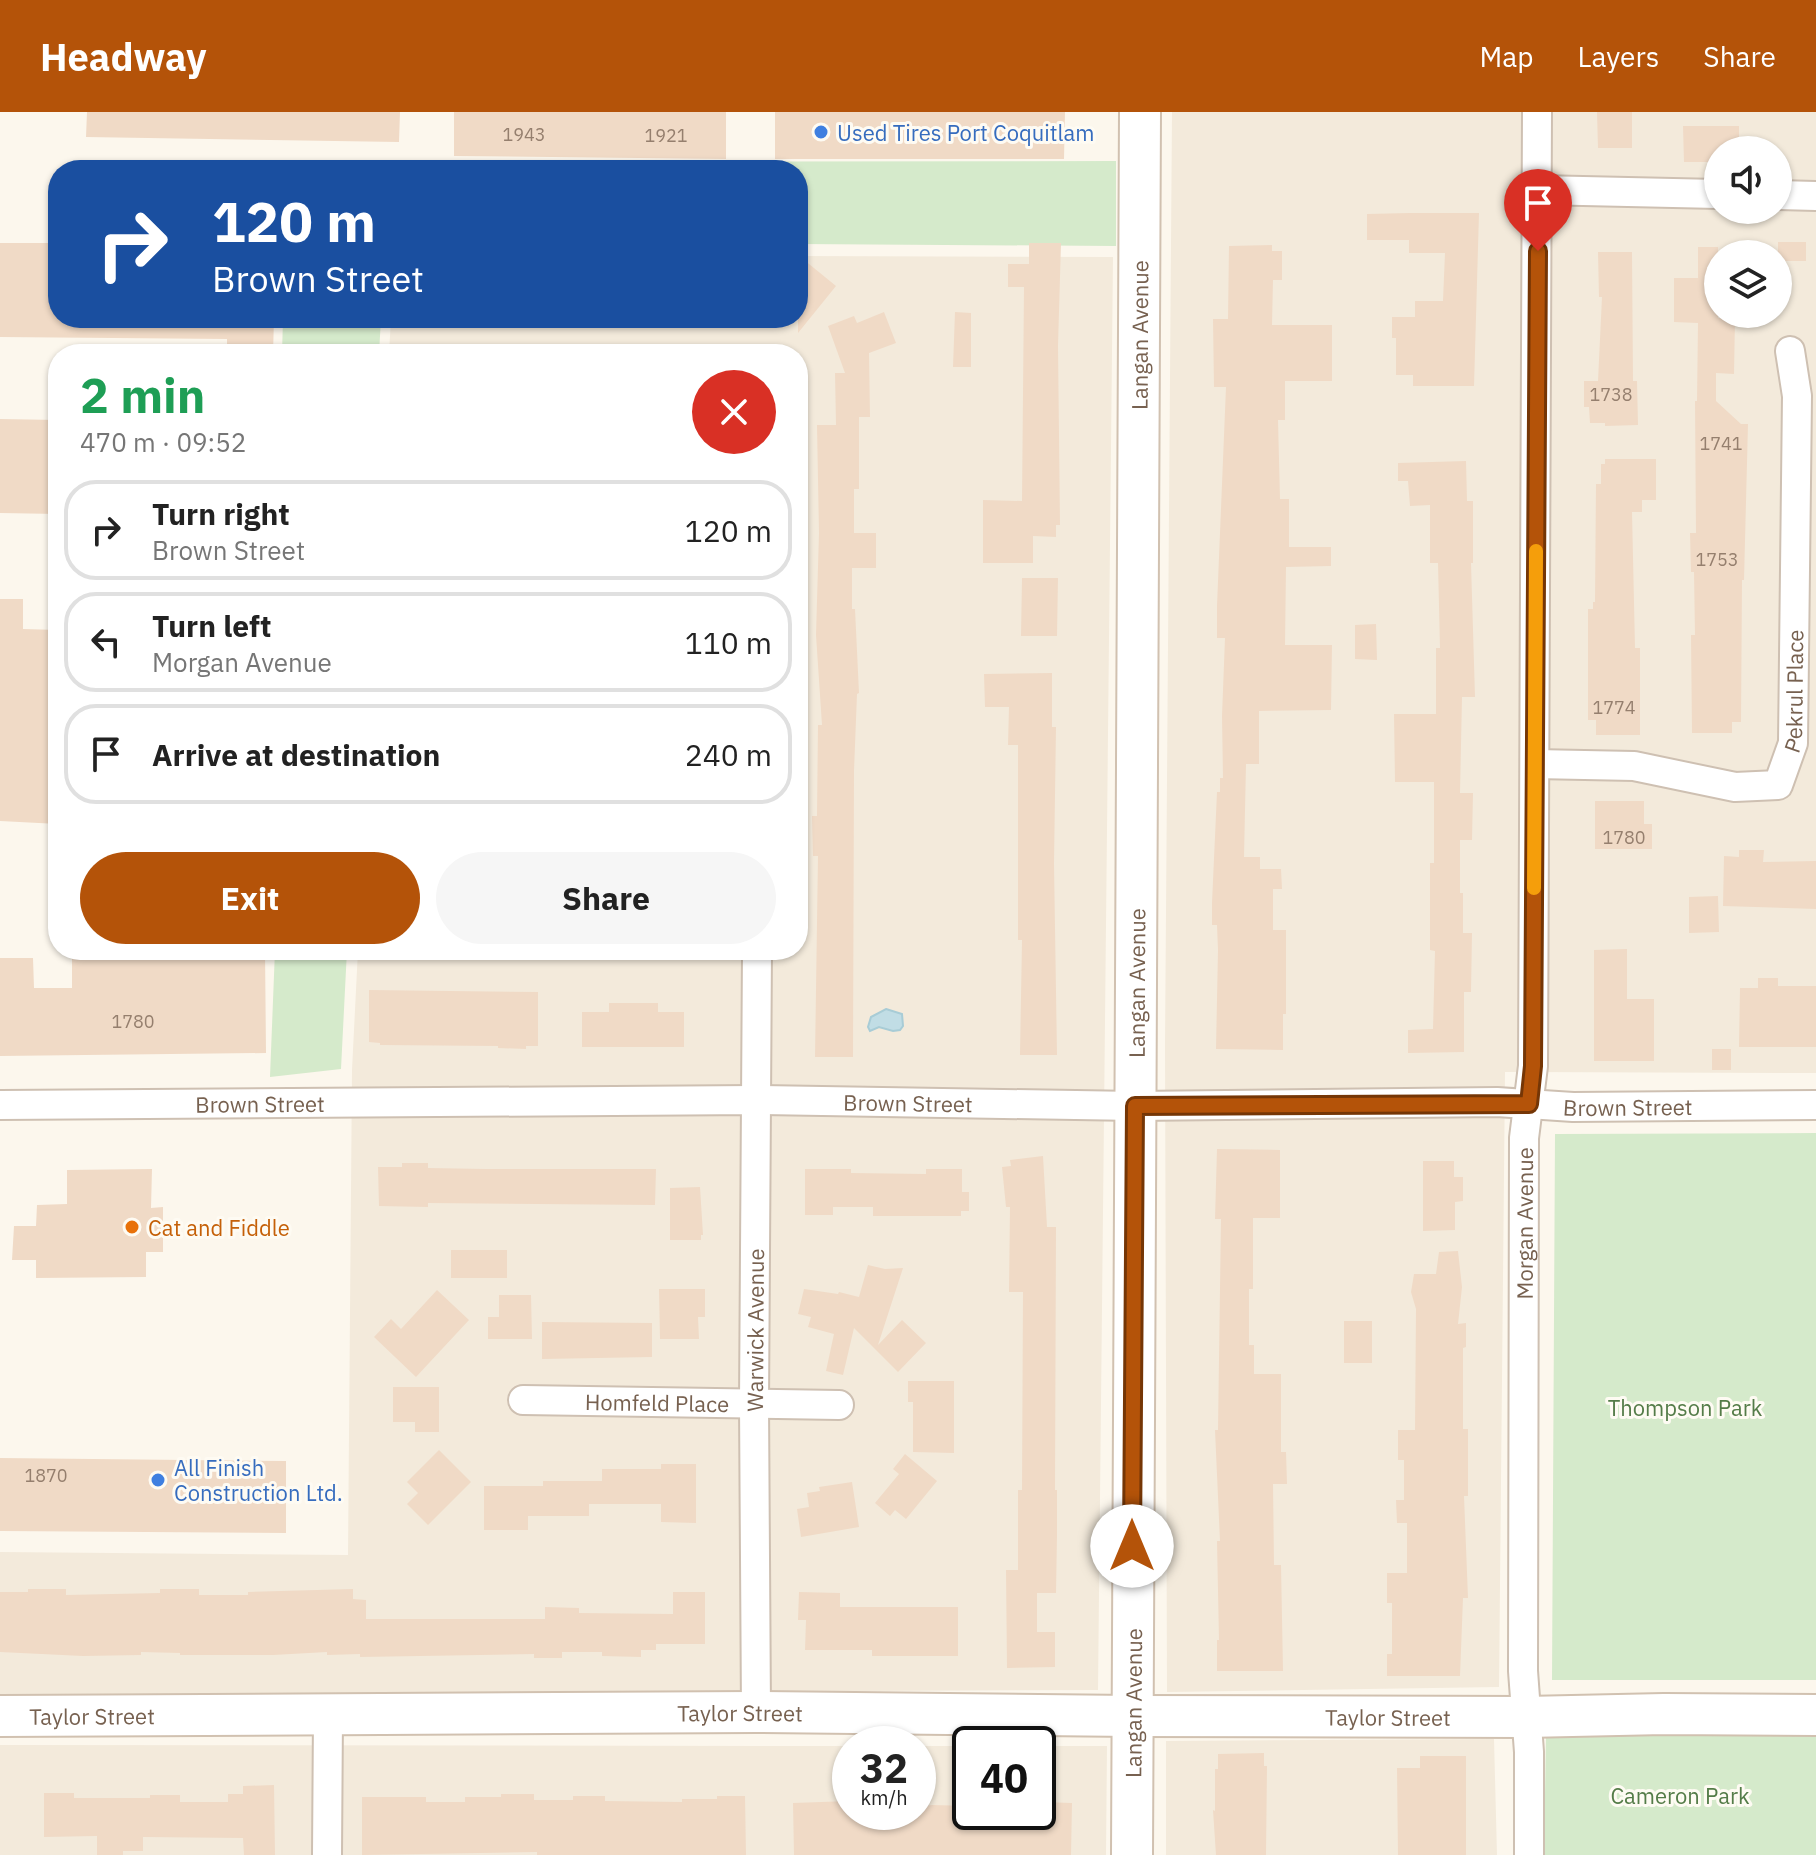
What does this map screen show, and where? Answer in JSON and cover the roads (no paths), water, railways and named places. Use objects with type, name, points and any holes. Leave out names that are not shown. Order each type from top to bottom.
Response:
[{"type":"street","name":"Langan Avenue","points":[[1132,1855],[1140,112]]},
{"type":"street","name":"Morgan Avenue","points":[[1529,1855],[1529,1752],[1523,1671],[1524,1170],[1533,1066],[1537,112]]},
{"type":"street","points":[[1538,190],[1704,194]]},
{"type":"street","points":[[1792,195],[1816,196]]},
{"type":"street","name":"Pekrul Place","points":[[1535,764],[1634,766],[1735,787],[1778,785],[1793,743],[1797,396],[1790,351]]},
{"type":"street","name":"Warwick Avenue","points":[[756,1712],[757,960]]},
{"type":"street","name":"Brown Street","points":[[0,1105],[755,1100],[1135,1106],[1816,1105]]},
{"type":"street","name":"Homfeld Place","points":[[523,1400],[839,1405]]},
{"type":"street","name":"Taylor Street","points":[[0,1716],[756,1712],[1132,1716],[1816,1715]]},
{"type":"street","points":[[327,1855],[328,1716]]},
{"type":"water","points":[[886,1009],[902,1014],[903,1026],[900,1030],[879,1027],[870,1031],[871,1017]]},
{"type":"place","name":"Used Tires Port Coquitlam","points":[[821,132]]},
{"type":"place","name":"Cat and Fiddle","points":[[132,1227]]},
{"type":"place","name":"All Finish Construction Ltd.","points":[[158,1480]]},
{"type":"park label","name":"Thompson Park","points":[[1685,1407]]},
{"type":"park label","name":"Cameron Park","points":[[1680,1795]]}]
